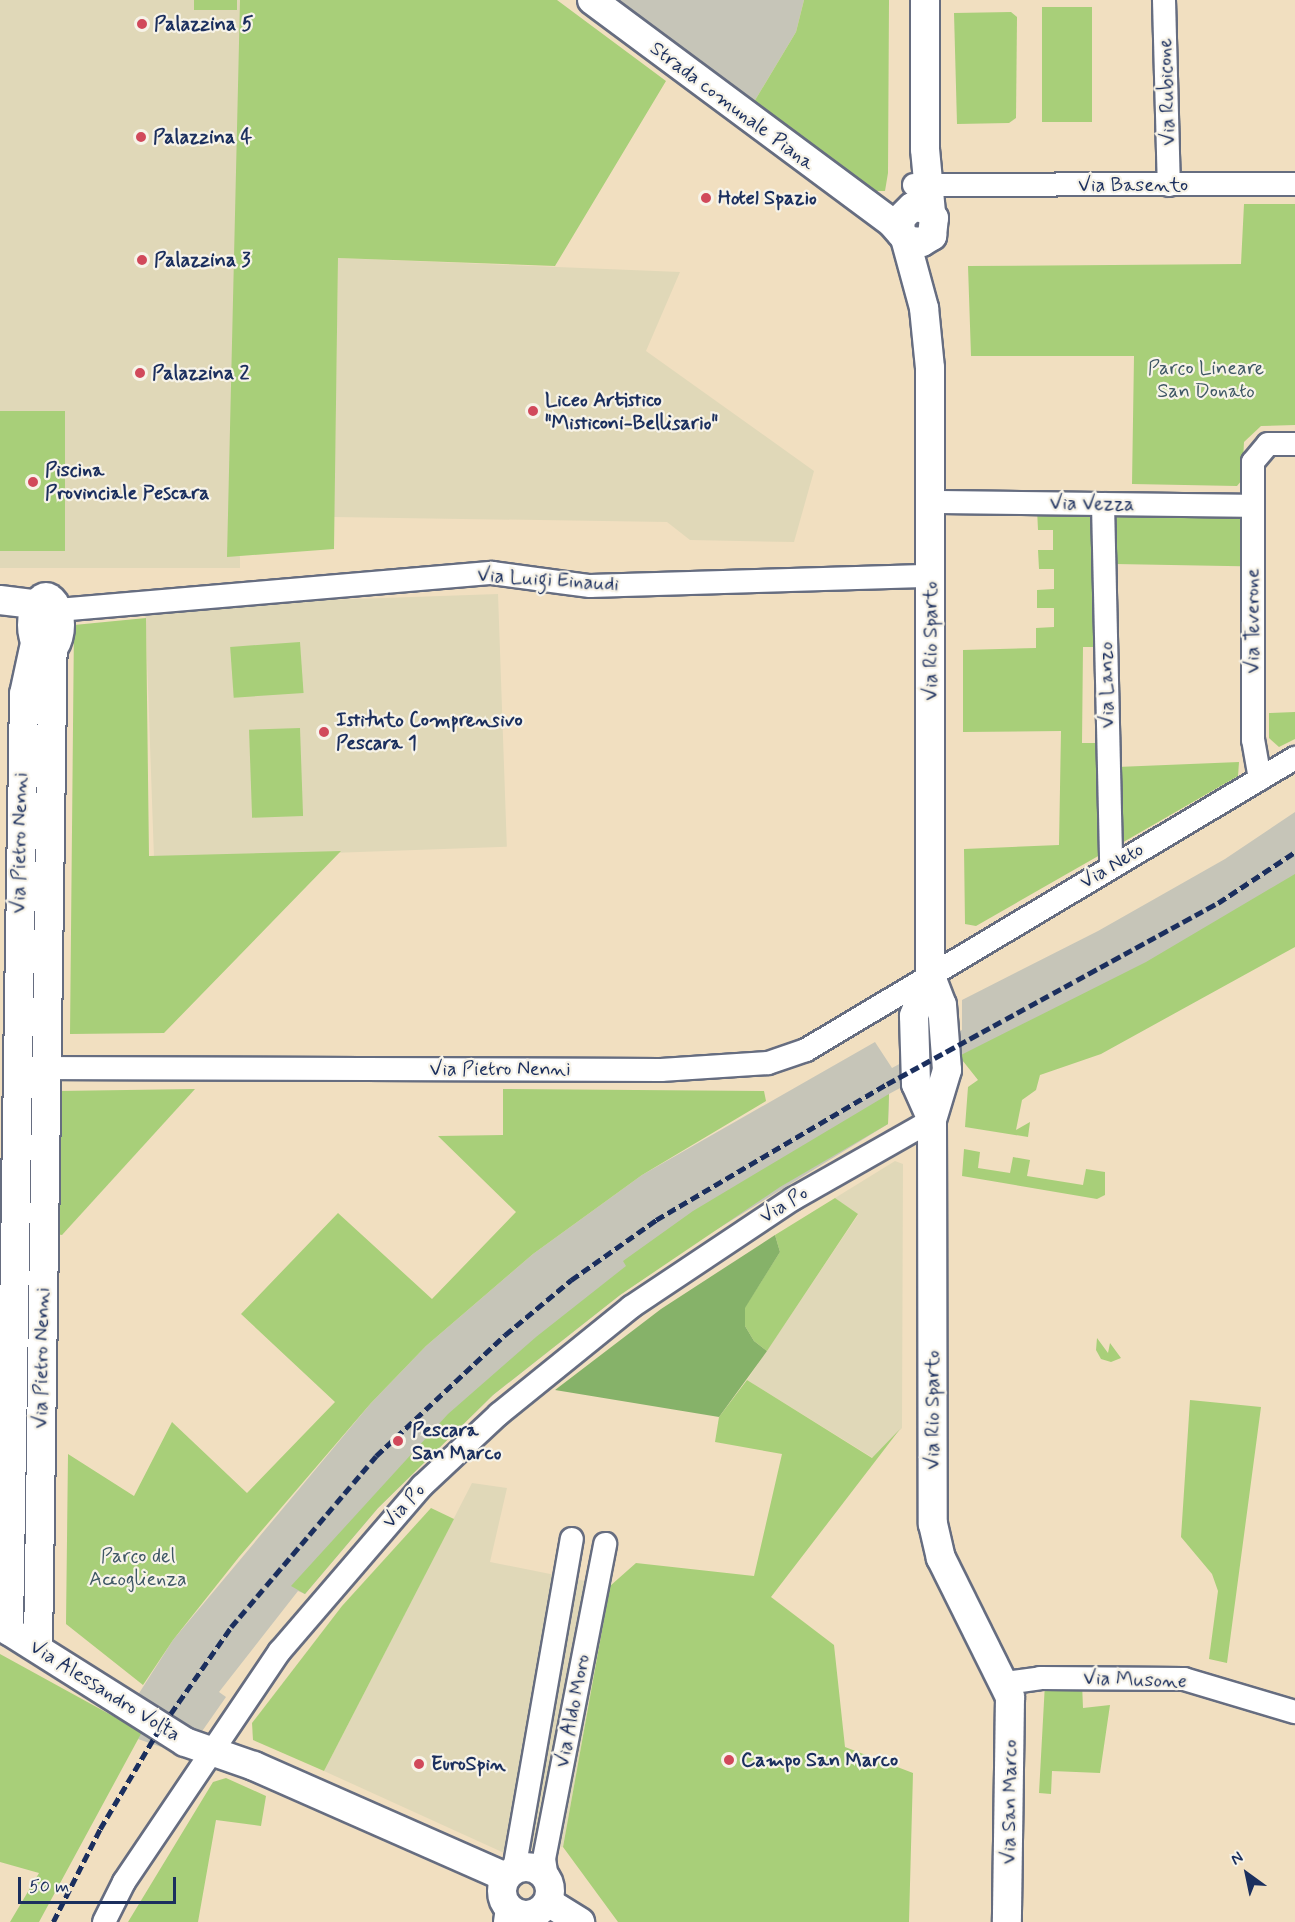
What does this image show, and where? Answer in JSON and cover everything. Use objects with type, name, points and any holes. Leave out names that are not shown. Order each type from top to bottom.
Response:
[{"type":"street","name":"Strada comunale Piana","points":[[592,0],[873,210],[917,212]]},
{"type":"street","points":[[917,212],[924,148],[925,0]]},
{"type":"street","name":"Via Rubicone","points":[[1164,0],[1169,184]]},
{"type":"street","name":"Via Basento","points":[[917,212],[972,184],[1295,184]]},
{"type":"street","name":"Via Rio Sparto","points":[[917,212],[930,368],[932,576],[930,974],[942,1005],[947,1070],[932,1120],[933,1524],[941,1558],[1006,1683]]},
{"type":"street","name":"Via Teverone","points":[[1260,779],[1254,752],[1253,462],[1268,444],[1295,444]]},
{"type":"street","name":"Via Vezza","points":[[931,502],[1253,506]]},
{"type":"street","name":"Via Lanzo","points":[[1104,504],[1111,867]]},
{"type":"street","name":"Via Luigi Einaudi","points":[[45,614],[492,573],[590,586],[932,576]]},
{"type":"street","points":[[0,600],[45,614]]},
{"type":"street","name":"Via Pietro Nenni","points":[[4,1629],[24,694],[45,614]]},
{"type":"street","name":"Via Pietro Nenni","points":[[38,1647],[46,1068],[45,614]]},
{"type":"street","name":"Via Neto","points":[[930,974],[1295,758]]},
{"type":"street","name":"Via Pietro Nenni","points":[[15,1068],[748,1067],[806,1050],[930,974]]},
{"type":"street","name":"Via Po","points":[[104,1922],[124,1882],[280,1651],[366,1546],[422,1486],[499,1414],[606,1327],[702,1257],[793,1199],[932,1120]]},
{"type":"street","name":"Via Aldo Moro","points":[[510,1873],[572,1539]]},
{"type":"street","name":"Via Aldo Moro","points":[[542,1903],[544,1860],[605,1544]]},
{"type":"street","name":"Via Alessandro Volta","points":[[4,1629],[38,1647],[180,1740],[211,1750]]},
{"type":"street","name":"Via Musone","points":[[1006,1683],[1040,1678],[1184,1679],[1295,1712]]},
{"type":"street","name":"Via San Marco","points":[[1006,1683],[1012,1712],[1007,1922]]},
{"type":"street","points":[[211,1750],[510,1873],[536,1868],[542,1903]]},
{"type":"street","points":[[510,1873],[502,1892],[506,1914],[519,1915],[542,1903]]},
{"type":"street","points":[[542,1903],[580,1922]]},
{"type":"shaded area","points":[[0,0],[240,0],[240,568],[0,568]]},
{"type":"shaded area","points":[[614,0],[804,0],[796,32],[754,102]]},
{"type":"shaded area","name":"Liceo Artistico \"Misticoni-Bellisario\"","points":[[338,258],[680,272],[646,351],[814,471],[794,542],[690,540],[667,522],[334,517]]},
{"type":"shaded area","name":"Istituto Comprensivo Pescara 1","points":[[498,594],[507,847],[154,859],[145,606]]},
{"type":"shaded area","points":[[1295,812],[1295,902],[979,1080],[959,1056],[889,1094],[888,1124],[698,1241],[620,1295],[493,1395],[378,1508],[305,1594],[298,1591],[219,1692],[226,1697],[198,1737],[177,1724],[161,1747],[138,1739],[141,1732],[120,1723],[173,1640],[371,1403],[426,1346],[533,1254],[642,1175],[875,1042],[892,1068],[962,1030],[962,1000],[1098,931],[1225,859]]},
{"type":"shaded area","points":[[895,1161],[903,1164],[902,1428],[873,1458],[747,1380],[858,1215],[835,1198]]},
{"type":"shaded area","points":[[472,1483],[507,1488],[490,1562],[610,1586],[563,1847],[502,1852],[324,1771]]},
{"type":"green space","points":[[194,0],[237,0],[237,10],[194,10]]},
{"type":"green space","points":[[240,0],[557,0],[666,81],[555,266],[338,258],[334,549],[227,557]]},
{"type":"green space","points":[[804,0],[889,0],[888,173],[885,191],[871,191],[754,102],[796,32]]},
{"type":"green space","points":[[1042,7],[1092,7],[1092,122],[1042,122]]},
{"type":"green space","points":[[1011,12],[1017,17],[1016,118],[1009,123],[957,124],[954,13]]},
{"type":"green space","name":"Parco Lineare San Donato","points":[[1244,204],[1295,204],[1295,425],[1261,426],[1244,442],[1242,480],[1237,486],[1132,484],[1134,356],[971,356],[968,266],[1241,264]]},
{"type":"green space","name":"Piscina Provinciale Pescara","points":[[0,411],[65,411],[65,551],[0,551]]},
{"type":"green space","points":[[1116,507],[1242,509],[1241,566],[1115,564]]},
{"type":"green space","points":[[1099,508],[1100,647],[1083,647],[1082,743],[1100,743],[1100,855],[976,926],[965,924],[964,849],[1059,845],[1061,731],[963,732],[963,650],[1036,648],[1036,628],[1054,627],[1054,608],[1037,608],[1037,590],[1054,589],[1054,569],[1039,569],[1038,550],[1053,550],[1053,530],[1038,530],[1037,509]]},
{"type":"green space","points":[[146,618],[149,856],[341,851],[164,1033],[70,1034],[74,625]]},
{"type":"green space","points":[[300,642],[304,693],[234,698],[230,647]]},
{"type":"green space","points":[[1295,712],[1295,739],[1279,747],[1269,738],[1269,713]]},
{"type":"green space","points":[[300,728],[303,816],[252,818],[249,730]]},
{"type":"green space","points":[[1239,762],[1238,776],[1120,844],[1117,767]]},
{"type":"green space","points":[[1295,874],[1295,947],[1101,1054],[1040,1075],[1036,1090],[1022,1100],[1016,1130],[1030,1122],[1028,1137],[965,1127],[968,1087],[978,1080],[959,1056],[1146,962]]},
{"type":"green space","points":[[195,1089],[62,1235],[56,1234],[58,1091]]},
{"type":"green space","name":"Parco del Accoglienza","points":[[503,1089],[764,1091],[766,1101],[642,1175],[533,1254],[426,1346],[371,1403],[239,1557],[173,1640],[143,1685],[66,1624],[68,1454],[134,1496],[172,1422],[247,1493],[335,1402],[241,1314],[338,1213],[432,1299],[516,1212],[438,1136],[503,1135]]},
{"type":"green space","points":[[889,1094],[888,1124],[780,1187],[620,1295],[493,1395],[378,1508],[305,1594],[291,1586],[448,1414],[536,1337],[626,1266],[623,1261],[693,1211]]},
{"type":"green space","points":[[964,1149],[980,1152],[978,1168],[1010,1173],[1013,1157],[1030,1160],[1027,1176],[1083,1185],[1086,1169],[1105,1172],[1105,1195],[1097,1199],[962,1176]]},
{"type":"green space","points":[[835,1198],[858,1214],[767,1351],[754,1341],[745,1326],[745,1307],[780,1252],[775,1235]]},
{"type":"green space","points":[[775,1235],[780,1252],[745,1308],[745,1326],[754,1341],[767,1351],[719,1417],[555,1390],[661,1309]]},
{"type":"green space","points":[[1097,1338],[1108,1353],[1110,1343],[1121,1358],[1111,1362],[1101,1359],[1096,1350]]},
{"type":"green space","name":"Campo San Marco","points":[[747,1380],[872,1458],[900,1429],[771,1597],[834,1645],[845,1747],[913,1773],[909,1922],[618,1922],[563,1847],[610,1586],[636,1563],[754,1576],[782,1454],[715,1442],[719,1417]]},
{"type":"green space","points":[[1190,1400],[1261,1407],[1227,1663],[1209,1659],[1218,1591],[1212,1574],[1181,1537]]},
{"type":"green space","points":[[431,1508],[454,1519],[324,1771],[253,1740],[252,1723],[342,1606]]},
{"type":"green space","points":[[0,1654],[142,1732],[39,1922],[10,1922],[39,1873],[0,1862]]},
{"type":"green space","points":[[1045,1683],[1082,1683],[1083,1708],[1110,1705],[1100,1773],[1052,1771],[1051,1794],[1039,1793]]},
{"type":"green space","points":[[226,1778],[266,1796],[261,1826],[216,1820],[198,1922],[128,1922],[213,1782]]},
{"type":"railway","points":[[53,1922],[100,1829],[155,1736],[231,1627],[376,1456],[505,1335],[571,1280],[656,1220],[887,1084],[1218,903],[1295,852]]},
{"type":"place","name":"Palazzina 5","points":[[142,24]]},
{"type":"place","name":"Palazzina 4","points":[[141,137]]},
{"type":"place","name":"Hotel Spazio","points":[[706,198]]},
{"type":"place","name":"Palazzina 3","points":[[142,260]]},
{"type":"place","name":"Palazzina 2","points":[[140,373]]},
{"type":"place","name":"Liceo Artistico \"Misticoni-Bellisario\"","points":[[533,411]]},
{"type":"place","name":"Piscina Provinciale Pescara","points":[[33,482]]},
{"type":"place","name":"Istituto Comprensivo Pescara 1","points":[[324,732]]},
{"type":"place","name":"Pescara San Marco","points":[[398,1441]]},
{"type":"place","name":"Campo San Marco","points":[[729,1760]]},
{"type":"place","name":"EuroSpin","points":[[419,1764]]}]
